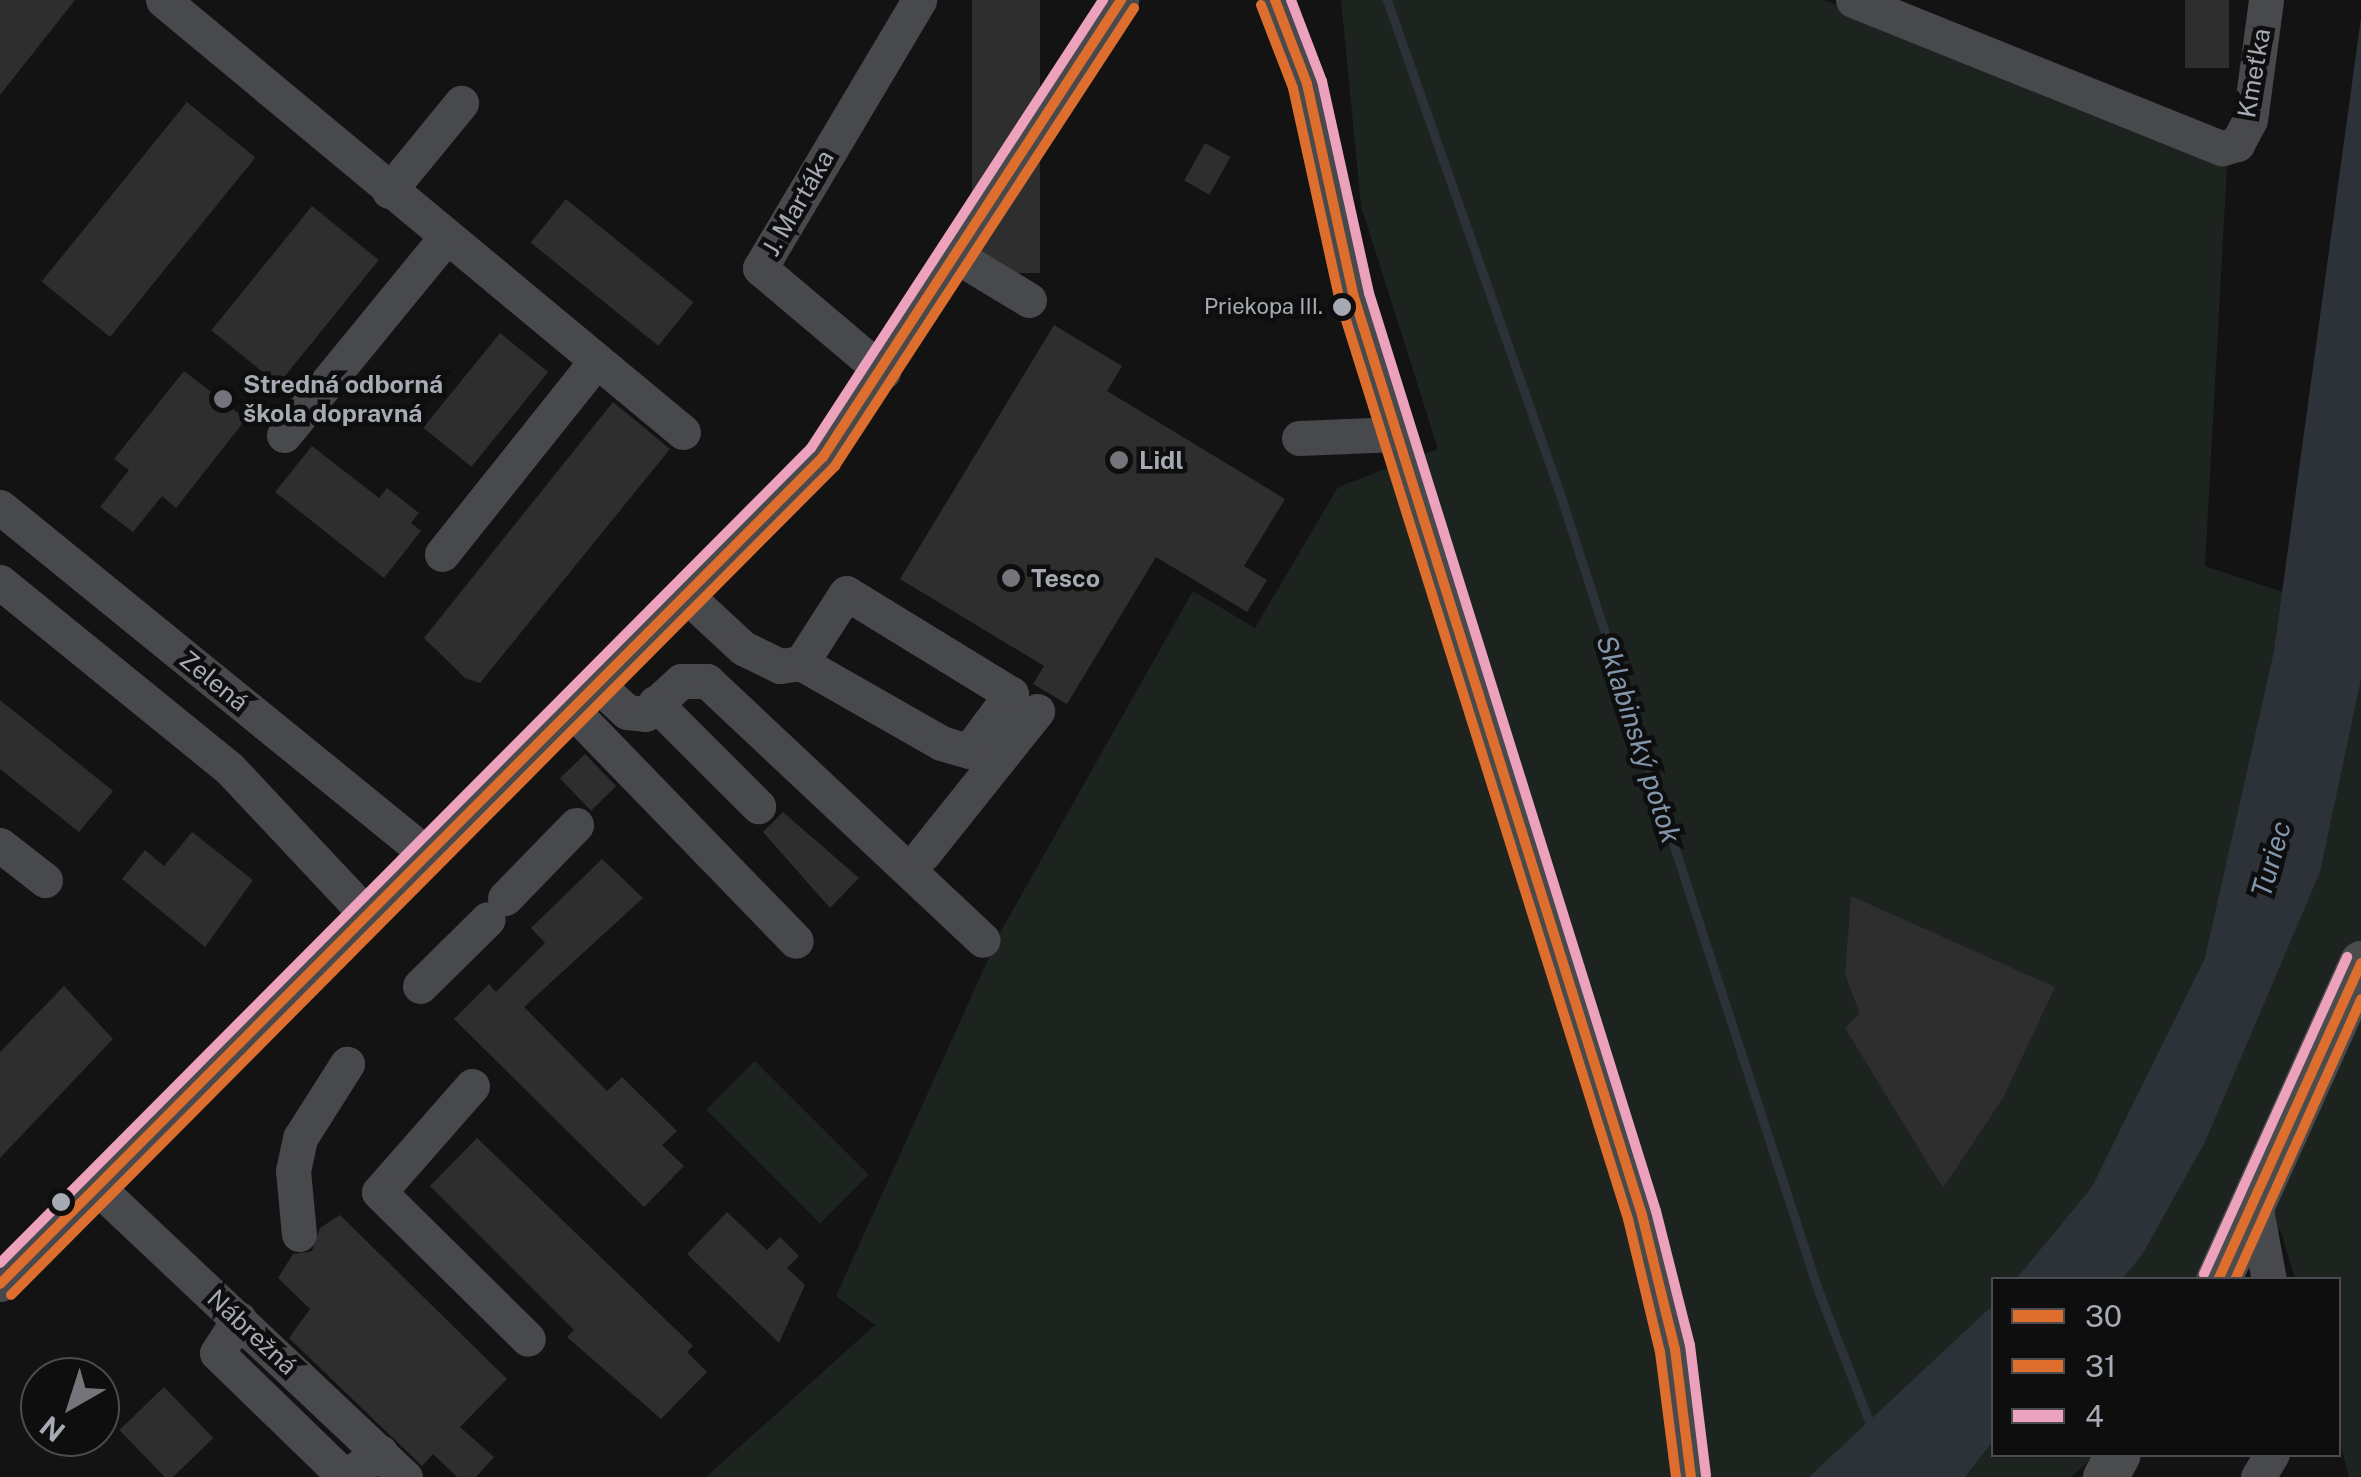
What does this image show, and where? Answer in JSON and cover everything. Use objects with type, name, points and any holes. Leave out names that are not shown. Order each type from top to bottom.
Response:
[{"type":"main road","points":[[2219,1277],[2361,963]]},
{"type":"street","points":[[163,0],[683,432]]},
{"type":"street","name":"J. Martáka","points":[[883,372],[760,268],[919,0]]},
{"type":"street","points":[[0,1284],[689,598],[822,457],[883,372],[1121,0]]},
{"type":"street","points":[[1276,0],[1307,84],[1354,296],[1642,1215],[1675,1348],[1691,1477]]},
{"type":"street","name":"Kmeťka","points":[[1853,0],[2222,148],[2237,144],[2250,120],[2266,0]]},
{"type":"street","points":[[389,190],[461,103]]},
{"type":"street","points":[[284,435],[446,237]]},
{"type":"street","points":[[958,257],[1029,300]]},
{"type":"street","points":[[442,554],[596,361]]},
{"type":"street","points":[[1299,438],[1398,434]]},
{"type":"street","name":"Zelená","points":[[0,508],[428,855]]},
{"type":"street","points":[[0,582],[230,769],[368,916]]},
{"type":"street","points":[[801,663],[846,593],[1011,694],[982,758],[922,854]]},
{"type":"street","points":[[689,598],[742,648],[780,666],[801,663],[982,758]]},
{"type":"street","points":[[598,686],[627,712],[645,714],[681,681],[707,681],[983,940]]},
{"type":"street","points":[[656,702],[758,806]]},
{"type":"street","points":[[573,711],[796,941]]},
{"type":"street","points":[[982,758],[1037,711]]},
{"type":"street","points":[[420,986],[576,825]]},
{"type":"street","points":[[0,845],[45,880]]},
{"type":"street","points":[[299,1234],[293,1171],[300,1138],[347,1064]]},
{"type":"street","points":[[472,1086],[379,1192],[528,1339]]},
{"type":"street","name":"Nábrežná","points":[[98,1188],[393,1465]]},
{"type":"street","points":[[2255,1204],[2269,1277]]},
{"type":"street","points":[[239,1319],[217,1353],[345,1477],[393,1465]]},
{"type":"shaded area","points":[[1341,0],[1824,0],[2227,167],[2205,566],[2361,618],[2361,1477],[2349,1477],[2341,1446],[2341,1277],[2294,1277],[2280,1229],[2242,1277],[1991,1277],[1991,1457],[2093,1457],[2071,1477],[706,1477],[875,1325],[836,1296],[1001,931],[1193,591],[1255,628],[1338,487],[1438,449],[1361,206]]},
{"type":"shaded area","points":[[755,1061],[869,1175],[820,1224],[706,1110]]},
{"type":"water","name":"Turiec","points":[[2361,18],[2361,679],[2320,872],[2205,1142],[2142,1255],[2124,1277],[2018,1277],[2092,1187],[2205,958],[2274,651]]},
{"type":"water","points":[[1991,1307],[1991,1444],[1965,1477],[1809,1477]]},
{"type":"building","points":[[0,0],[75,0],[0,95]]},
{"type":"building","points":[[972,0],[1040,0],[1040,273],[972,273]]},
{"type":"building","points":[[2185,0],[2229,0],[2229,68],[2185,68]]},
{"type":"building","points":[[187,102],[255,157],[110,337],[42,282]]},
{"type":"building","points":[[1205,143],[1230,157],[1210,195],[1184,181]]},
{"type":"building","points":[[566,199],[693,302],[658,346],[531,243]]},
{"type":"building","points":[[312,206],[379,260],[278,384],[211,330]]},
{"type":"building","points":[[1054,325],[1122,366],[1107,391],[1285,499],[1244,566],[1267,580],[1247,612],[1156,557],[1067,704],[1033,684],[1044,666],[900,579]]},
{"type":"building","points":[[500,333],[548,372],[471,467],[423,428]]},
{"type":"building","points":[[184,371],[246,419],[176,508],[162,496],[133,532],[100,507],[129,470],[114,459]]},
{"type":"building","points":[[613,402],[670,449],[480,683],[465,678],[424,638]]},
{"type":"building","points":[[312,446],[379,498],[387,488],[419,513],[411,523],[421,531],[384,578],[275,492]]},
{"type":"building","points":[[0,700],[113,791],[79,832],[0,769]]},
{"type":"building","points":[[585,754],[616,786],[591,811],[560,778]]},
{"type":"building","points":[[783,812],[859,878],[830,908],[763,832]]},
{"type":"building","points":[[192,832],[253,880],[205,947],[122,879],[145,850],[164,866]]},
{"type":"building","points":[[602,859],[643,898],[524,1007],[607,1091],[622,1077],[677,1131],[662,1145],[684,1166],[644,1207],[454,1019],[489,984],[496,992],[545,943],[531,928]]},
{"type":"building","points":[[1851,896],[2055,987],[2003,1098],[1943,1188],[1845,1028],[1860,1014],[1845,974]]},
{"type":"building","points":[[64,986],[113,1039],[0,1158],[0,1052]]},
{"type":"building","points":[[477,1138],[693,1346],[687,1352],[707,1372],[661,1419],[567,1337],[574,1330],[430,1186]]},
{"type":"building","points":[[727,1212],[767,1250],[780,1237],[799,1256],[787,1268],[805,1285],[779,1343],[687,1254]]},
{"type":"building","points":[[340,1215],[507,1379],[460,1427],[494,1457],[476,1477],[457,1477],[433,1454],[422,1466],[289,1338],[310,1309],[278,1278],[293,1254],[312,1251],[320,1228]]},
{"type":"building","points":[[164,1387],[213,1438],[173,1477],[165,1477],[120,1431]]},
{"type":"waterway","name":"Sklabinský potok","points":[[1387,0],[1558,488],[1818,1290],[1873,1432]]},
{"type":"transit line","name":"4","points":[[0,1263],[811,448],[1103,0]]},
{"type":"transit line","name":"30","points":[[0,1284],[823,457],[1121,0]]},
{"type":"transit line","name":"30","points":[[1275,0],[1307,84],[1354,297],[1642,1215],[1675,1349],[1691,1477]]},
{"type":"transit line","name":"4","points":[[1291,0],[1322,81],[1369,293],[1656,1211],[1690,1345],[1706,1475]]},
{"type":"transit line","name":"31","points":[[1261,5],[1293,88],[1340,301],[1628,1219],[1660,1352],[1676,1477]]},
{"type":"transit line","name":"31","points":[[11,1295],[835,466],[1134,8]]},
{"type":"transit line","name":"4","points":[[2204,1274],[2347,957]]},
{"type":"transit line","name":"30","points":[[2219,1277],[2361,963]]},
{"type":"transit line","name":"31","points":[[2236,1277],[2361,999]]},
{"type":"place","name":"Priekopa III.","points":[[1342,307]]},
{"type":"place","name":"Stredná odborná škola dopravná","points":[[223,399]]},
{"type":"place","name":"Lidl","points":[[1119,460]]},
{"type":"place","name":"Tesco","points":[[1011,578]]}]
